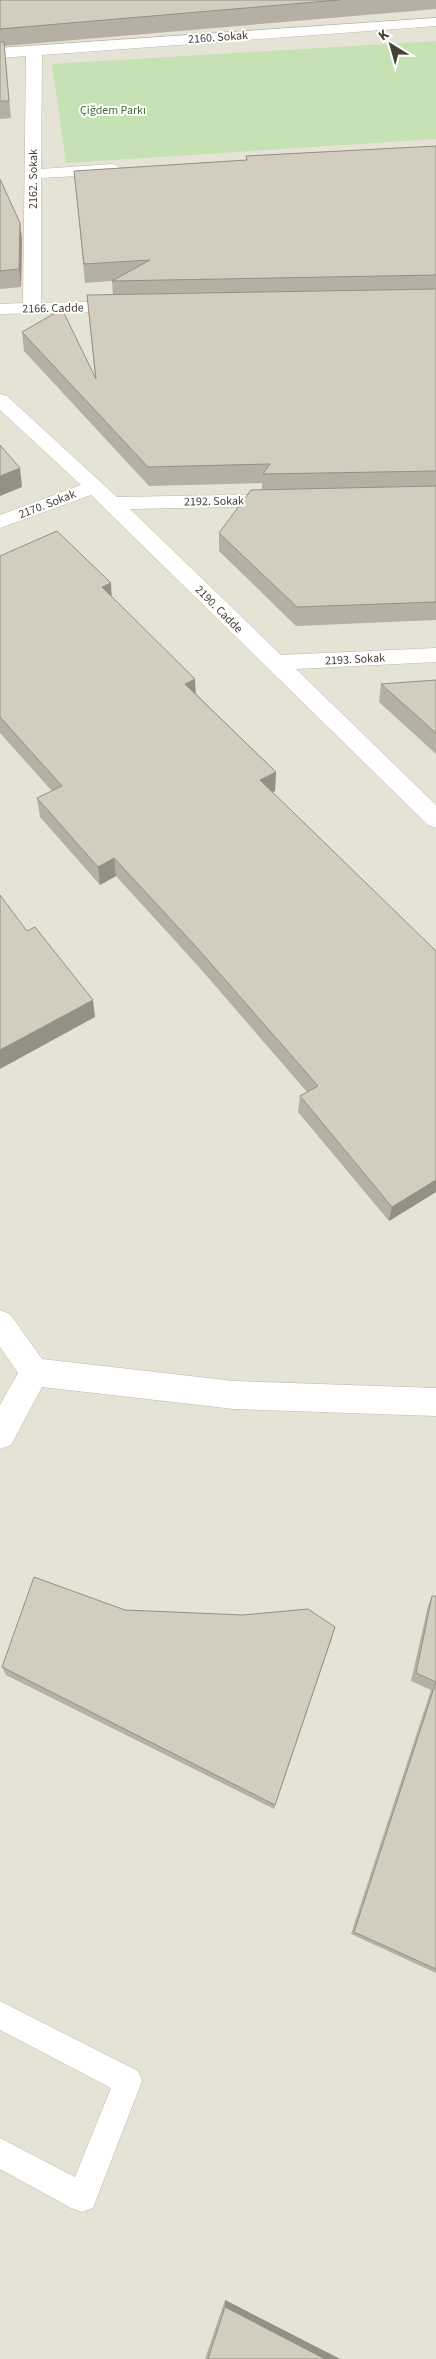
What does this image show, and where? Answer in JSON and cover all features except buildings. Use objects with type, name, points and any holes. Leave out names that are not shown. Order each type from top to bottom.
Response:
[{"type":"street","name":"2160. Sokak","points":[[0,53],[436,22]]},
{"type":"street","name":"2162. Sokak","points":[[32,308],[34,50]]},
{"type":"street","points":[[34,174],[132,168]]},
{"type":"street","name":"2166. Cadde","points":[[0,309],[141,306]]},
{"type":"street","name":"2190. Cadde","points":[[0,400],[112,503],[436,819]]},
{"type":"street","name":"2170. Sokak","points":[[0,522],[94,486]]},
{"type":"street","name":"2192. Sokak","points":[[112,503],[298,500]]},
{"type":"street","name":"2193. Sokak","points":[[274,663],[436,655]]},
{"type":"street","points":[[0,1323],[34,1372],[234,1395],[436,1402]]},
{"type":"street","points":[[0,1435],[34,1372]]},
{"type":"lane","points":[[0,2015],[128,2081],[82,2197],[0,2153]]},
{"type":"shaded area","points":[[0,0],[436,0],[436,2359],[0,2359]]},
{"type":"green space","name":"Çiğdem Parkı","points":[[436,41],[436,139],[66,163],[52,64]]}]
